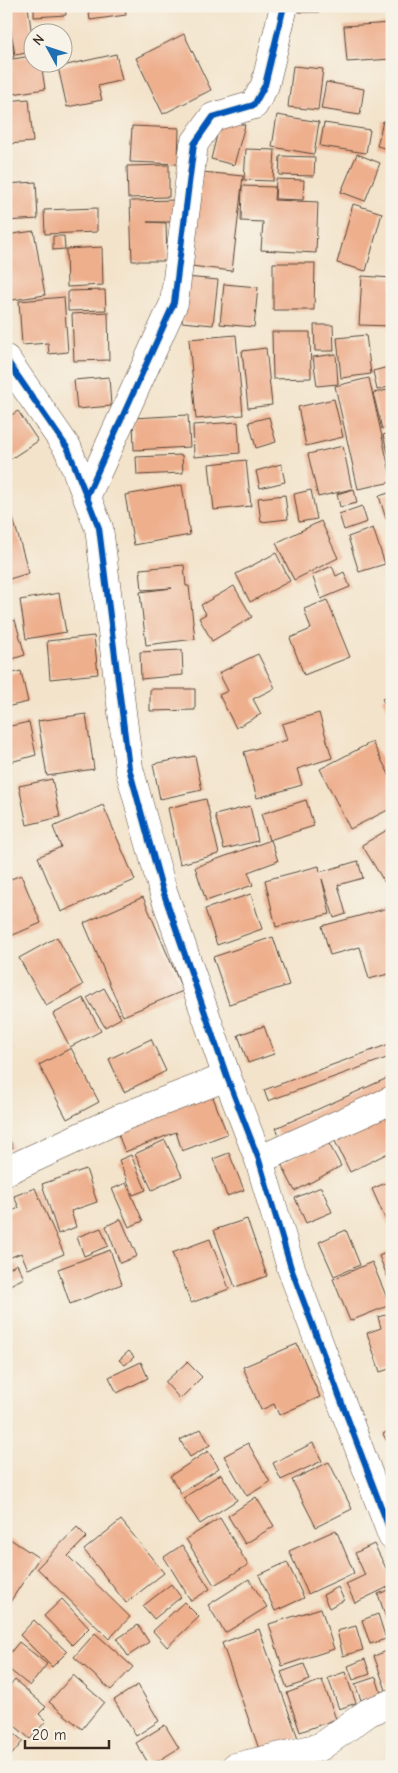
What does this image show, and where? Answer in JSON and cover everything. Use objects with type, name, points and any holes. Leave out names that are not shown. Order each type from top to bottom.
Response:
[{"type":"street","points":[[87,495],[174,302],[194,144],[213,117],[254,105],[265,85],[284,6]]},
{"type":"street","points":[[6,359],[68,449],[99,528],[129,768],[162,888],[227,1077],[259,1160],[291,1268],[392,1536]]},
{"type":"street","points":[[6,1171],[124,1116],[227,1077]]},
{"type":"street","points":[[259,1160],[392,1100]]},
{"type":"street","points":[[234,1767],[320,1747],[369,1712],[392,1702]]},
{"type":"building","points":[[7,6],[28,6],[30,22],[22,22],[22,54],[15,55]]},
{"type":"building","points":[[34,6],[65,6],[66,15],[34,17]]},
{"type":"building","points":[[88,6],[125,6],[126,15],[90,20]]},
{"type":"building","points":[[299,6],[320,6],[320,12],[299,12]]},
{"type":"building","points":[[6,21],[9,21],[14,57],[6,58]]},
{"type":"building","points":[[392,23],[392,59],[347,62],[344,26]]},
{"type":"building","points":[[184,34],[211,90],[163,114],[136,58]]},
{"type":"building","points":[[116,54],[122,80],[98,86],[102,100],[67,107],[59,72],[72,72],[72,64]]},
{"type":"building","points":[[22,58],[22,72],[42,72],[45,89],[6,95],[6,60]]},
{"type":"building","points":[[293,66],[323,69],[318,110],[288,107]]},
{"type":"building","points":[[326,82],[364,89],[360,115],[321,109]]},
{"type":"building","points":[[29,99],[33,142],[8,144],[6,101]]},
{"type":"building","points":[[277,115],[319,122],[314,154],[272,147]]},
{"type":"building","points":[[221,119],[245,125],[234,165],[211,159]]},
{"type":"building","points":[[383,121],[392,123],[392,150],[377,146]]},
{"type":"building","points":[[324,123],[370,130],[366,153],[320,146]]},
{"type":"building","points":[[132,126],[179,128],[178,164],[130,162]]},
{"type":"building","points":[[246,149],[275,150],[273,181],[244,180]]},
{"type":"building","points":[[357,154],[380,163],[365,201],[341,192]]},
{"type":"building","points":[[280,156],[315,157],[314,176],[279,175]]},
{"type":"building","points":[[169,165],[169,197],[128,198],[127,166]]},
{"type":"building","points":[[202,172],[243,176],[232,271],[191,266]]},
{"type":"building","points":[[276,179],[304,180],[303,200],[275,199]]},
{"type":"building","points":[[36,182],[38,219],[6,221],[6,184]]},
{"type":"building","points":[[242,186],[275,187],[274,200],[318,202],[316,253],[261,250],[263,222],[241,221]]},
{"type":"building","points":[[178,200],[178,222],[147,222],[166,223],[167,261],[132,261],[130,201]]},
{"type":"building","points":[[353,204],[382,213],[366,271],[337,263]]},
{"type":"building","points":[[97,208],[97,232],[45,234],[44,210]]},
{"type":"building","points":[[34,231],[45,295],[6,301],[6,235]]},
{"type":"building","points":[[53,236],[64,236],[65,249],[53,250]]},
{"type":"building","points":[[102,247],[103,285],[67,287],[66,249]]},
{"type":"building","points":[[273,263],[315,263],[314,310],[273,310]]},
{"type":"building","points":[[362,276],[392,278],[392,326],[359,325]]},
{"type":"building","points":[[186,277],[218,280],[213,325],[182,322]]},
{"type":"building","points":[[224,284],[258,287],[254,327],[220,324]]},
{"type":"building","points":[[105,290],[106,310],[68,311],[68,291]]},
{"type":"building","points":[[64,297],[68,352],[49,354],[48,343],[22,345],[19,301]]},
{"type":"building","points":[[108,312],[109,360],[74,361],[72,314]]},
{"type":"building","points":[[314,325],[333,325],[334,351],[315,351]]},
{"type":"building","points":[[272,332],[310,332],[311,378],[273,379]]},
{"type":"building","points":[[236,335],[243,415],[196,419],[189,339]]},
{"type":"building","points":[[366,335],[371,374],[341,378],[337,338]]},
{"type":"building","points":[[266,348],[272,405],[248,408],[242,351]]},
{"type":"building","points":[[336,354],[338,384],[317,386],[313,357]]},
{"type":"building","points":[[392,366],[392,386],[377,390],[373,371]]},
{"type":"building","points":[[109,377],[111,406],[77,409],[74,380]]},
{"type":"building","points":[[369,378],[392,482],[358,489],[335,386]]},
{"type":"building","points":[[392,389],[392,426],[382,429],[373,393]]},
{"type":"building","points":[[334,399],[343,437],[306,446],[298,407]]},
{"type":"building","points":[[18,411],[38,441],[6,462],[6,418]]},
{"type":"building","points":[[188,415],[190,447],[134,450],[133,418]]},
{"type":"building","points":[[269,417],[276,442],[256,448],[249,422]]},
{"type":"building","points":[[238,422],[240,453],[194,457],[193,425]]},
{"type":"building","points":[[392,432],[392,463],[391,463],[383,435]]},
{"type":"building","points":[[343,446],[352,489],[318,497],[308,454]]},
{"type":"building","points":[[182,455],[183,473],[137,475],[136,457]]},
{"type":"building","points":[[246,460],[251,506],[214,510],[209,464]]},
{"type":"building","points":[[281,464],[285,482],[260,488],[256,471]]},
{"type":"building","points":[[182,485],[190,535],[134,545],[125,495]]},
{"type":"building","points":[[354,489],[357,503],[340,507],[337,494]]},
{"type":"building","points":[[311,490],[317,519],[299,522],[294,494]]},
{"type":"building","points":[[392,492],[392,517],[386,519],[379,496]]},
{"type":"building","points":[[285,495],[288,519],[261,522],[258,498]]},
{"type":"building","points":[[362,506],[367,522],[344,530],[339,514]]},
{"type":"building","points":[[12,515],[29,573],[6,580],[6,516]]},
{"type":"building","points":[[321,521],[338,558],[294,580],[276,543]]},
{"type":"building","points":[[373,528],[385,564],[359,572],[348,537]]},
{"type":"building","points":[[276,553],[290,581],[250,602],[236,574]]},
{"type":"building","points":[[184,565],[186,586],[189,586],[195,639],[146,645],[140,592],[172,588],[142,590],[140,569]]},
{"type":"building","points":[[332,566],[336,576],[344,572],[350,587],[321,599],[312,575]]},
{"type":"building","points":[[234,586],[252,617],[212,641],[199,618],[206,614],[201,605]]},
{"type":"building","points":[[59,593],[66,632],[26,639],[20,600]]},
{"type":"building","points":[[327,600],[350,657],[304,675],[290,638],[311,629],[304,609]]},
{"type":"building","points":[[15,620],[25,655],[6,661],[6,623]]},
{"type":"building","points":[[94,636],[98,674],[50,679],[47,641]]},
{"type":"building","points":[[182,650],[183,675],[141,679],[140,652]]},
{"type":"building","points":[[258,654],[275,688],[253,699],[261,714],[236,728],[219,695],[228,691],[219,673]]},
{"type":"building","points":[[21,671],[28,702],[6,707],[6,675]]},
{"type":"building","points":[[150,689],[195,689],[195,710],[150,711]]},
{"type":"building","points":[[392,694],[392,715],[382,699]]},
{"type":"building","points":[[319,713],[332,758],[297,769],[302,785],[257,798],[244,752],[287,740],[282,724]]},
{"type":"building","points":[[86,714],[94,769],[47,776],[38,721]]},
{"type":"building","points":[[29,722],[36,755],[7,763],[6,727]]},
{"type":"building","points":[[372,742],[392,780],[392,808],[350,829],[320,769]]},
{"type":"building","points":[[195,756],[202,790],[160,799],[153,764]]},
{"type":"building","points":[[52,779],[60,817],[27,825],[19,786]]},
{"type":"building","points":[[206,799],[219,854],[180,864],[168,808]]},
{"type":"building","points":[[306,800],[314,826],[269,840],[261,814]]},
{"type":"building","points":[[103,805],[135,880],[61,912],[38,857],[61,847],[53,827]]},
{"type":"building","points":[[250,806],[258,841],[224,849],[215,815]]},
{"type":"building","points":[[392,827],[392,879],[385,883],[362,845]]},
{"type":"building","points":[[271,840],[278,861],[248,872],[253,885],[206,901],[195,867]]},
{"type":"building","points":[[358,861],[363,878],[338,885],[346,914],[334,918],[322,879],[330,914],[276,927],[265,880],[319,866],[320,872]]},
{"type":"building","points":[[21,875],[41,923],[6,938],[6,881]]},
{"type":"building","points":[[251,894],[262,929],[217,945],[205,909]]},
{"type":"building","points":[[143,897],[183,991],[123,1016],[84,923]]},
{"type":"building","points":[[392,907],[392,973],[369,979],[360,947],[330,955],[322,926]]},
{"type":"building","points":[[57,937],[83,985],[46,1006],[19,958]]},
{"type":"building","points":[[273,937],[289,985],[229,1004],[213,957]]},
{"type":"building","points":[[104,988],[121,1018],[105,1027],[87,998]]},
{"type":"building","points":[[83,998],[101,1031],[70,1047],[53,1014]]},
{"type":"building","points":[[264,1026],[274,1054],[248,1063],[238,1035]]},
{"type":"building","points":[[151,1039],[166,1071],[124,1092],[109,1059]]},
{"type":"building","points":[[392,1043],[392,1056],[268,1101],[264,1090]]},
{"type":"building","points":[[71,1048],[99,1102],[67,1119],[39,1065]]},
{"type":"building","points":[[392,1076],[392,1093],[282,1142],[276,1128]]},
{"type":"building","points":[[211,1092],[227,1134],[182,1151],[176,1132],[125,1152],[116,1129]]},
{"type":"building","points":[[382,1110],[392,1130],[392,1151],[350,1172],[332,1135]]},
{"type":"building","points":[[6,1130],[13,1148],[6,1150]]},
{"type":"building","points":[[165,1140],[182,1176],[152,1190],[135,1154]]},
{"type":"building","points":[[327,1140],[341,1166],[295,1191],[281,1164]]},
{"type":"building","points":[[229,1153],[244,1190],[227,1196],[213,1159]]},
{"type":"building","points":[[131,1155],[146,1190],[133,1195],[119,1160]]},
{"type":"building","points":[[86,1169],[97,1202],[71,1211],[76,1227],[58,1234],[42,1184]]},
{"type":"building","points":[[392,1180],[392,1234],[372,1189]]},
{"type":"building","points":[[126,1183],[143,1221],[129,1227],[112,1189]]},
{"type":"building","points":[[321,1187],[332,1212],[306,1223],[295,1198]]},
{"type":"building","points":[[35,1188],[64,1254],[28,1269],[21,1253],[6,1259],[6,1213],[19,1208],[14,1196]]},
{"type":"building","points":[[121,1219],[137,1256],[120,1263],[106,1226]]},
{"type":"building","points":[[247,1219],[267,1276],[235,1287],[214,1230]]},
{"type":"building","points":[[101,1228],[108,1246],[84,1256],[77,1237]]},
{"type":"building","points":[[346,1230],[360,1265],[334,1276],[319,1242]]},
{"type":"building","points":[[210,1239],[229,1289],[191,1303],[172,1253]]},
{"type":"building","points":[[110,1250],[122,1284],[70,1304],[58,1269]]},
{"type":"building","points":[[392,1250],[392,1288],[379,1256]]},
{"type":"building","points":[[372,1262],[390,1305],[350,1321],[333,1279]]},
{"type":"building","points":[[17,1264],[24,1278],[6,1287],[6,1270]]},
{"type":"building","points":[[392,1313],[392,1368],[380,1372],[367,1333],[381,1328],[378,1317]]},
{"type":"building","points":[[297,1344],[320,1397],[279,1415],[274,1404],[261,1410],[243,1367]]},
{"type":"building","points":[[129,1351],[134,1357],[125,1365],[119,1360]]},
{"type":"building","points":[[141,1362],[148,1378],[117,1393],[109,1377]]},
{"type":"building","points":[[187,1362],[202,1377],[180,1399],[165,1382]]},
{"type":"building","points":[[201,1429],[210,1445],[190,1457],[180,1440]]},
{"type":"building","points":[[392,1429],[392,1451],[383,1434]]},
{"type":"building","points":[[248,1443],[270,1482],[247,1496],[224,1456]]},
{"type":"building","points":[[313,1443],[322,1461],[281,1480],[273,1463]]},
{"type":"building","points":[[208,1451],[219,1468],[181,1493],[170,1476]]},
{"type":"building","points":[[329,1462],[352,1509],[316,1527],[292,1480]]},
{"type":"building","points":[[221,1474],[237,1500],[200,1524],[183,1498]]},
{"type":"building","points":[[256,1497],[274,1526],[245,1544],[228,1516]]},
{"type":"building","points":[[220,1518],[248,1565],[214,1585],[186,1539]]},
{"type":"building","points":[[121,1520],[164,1573],[126,1603],[84,1550]]},
{"type":"building","points":[[77,1527],[87,1537],[68,1556],[130,1617],[109,1639],[37,1568]]},
{"type":"building","points":[[336,1530],[354,1573],[308,1594],[289,1551]]},
{"type":"building","points":[[10,1539],[39,1558],[6,1608],[6,1545]]},
{"type":"building","points":[[374,1544],[392,1580],[392,1585],[355,1603],[346,1584],[365,1575],[355,1553]]},
{"type":"building","points":[[182,1545],[210,1589],[191,1601],[164,1557]]},
{"type":"building","points":[[287,1562],[304,1598],[275,1611],[259,1575]]},
{"type":"building","points":[[249,1579],[267,1607],[225,1633],[208,1605]]},
{"type":"building","points":[[171,1584],[181,1597],[154,1619],[143,1606]]},
{"type":"building","points":[[338,1587],[344,1600],[329,1608],[323,1595]]},
{"type":"building","points":[[392,1589],[392,1633],[391,1633],[378,1594]]},
{"type":"building","points":[[62,1599],[89,1628],[72,1645],[44,1616]]},
{"type":"building","points":[[184,1602],[199,1617],[167,1647],[153,1631]]},
{"type":"building","points":[[321,1608],[334,1649],[282,1666],[269,1624]]},
{"type":"building","points":[[378,1614],[386,1639],[370,1644],[362,1620]]},
{"type":"building","points":[[34,1620],[67,1652],[52,1667],[20,1635]]},
{"type":"building","points":[[138,1625],[149,1642],[128,1656],[117,1639]]},
{"type":"building","points":[[356,1626],[363,1650],[343,1656],[337,1631]]},
{"type":"building","points":[[259,1629],[298,1738],[260,1752],[222,1643]]},
{"type":"building","points":[[95,1633],[133,1667],[111,1690],[74,1657]]},
{"type":"building","points":[[19,1642],[47,1664],[30,1686],[6,1667],[6,1658]]},
{"type":"building","points":[[392,1649],[392,1691],[387,1693],[374,1656]]},
{"type":"building","points":[[365,1659],[370,1674],[353,1680],[348,1666]]},
{"type":"building","points":[[304,1664],[310,1680],[287,1688],[281,1672]]},
{"type":"building","points":[[345,1672],[356,1703],[339,1709],[328,1678]]},
{"type":"building","points":[[73,1675],[104,1702],[82,1729],[49,1702]]},
{"type":"building","points":[[376,1677],[381,1693],[361,1700],[355,1684]]},
{"type":"building","points":[[15,1680],[46,1707],[39,1714],[46,1721],[30,1739],[6,1718],[6,1690]]},
{"type":"building","points":[[322,1680],[336,1719],[300,1732],[287,1693]]},
{"type":"building","points":[[138,1685],[159,1721],[136,1736],[114,1700]]},
{"type":"building","points":[[165,1725],[179,1748],[150,1766],[136,1743]]},
{"type":"building","points":[[6,1727],[23,1741],[9,1758],[6,1756]]},
{"type":"cycle path","points":[[87,495],[174,303],[194,144],[213,117],[254,105],[265,85],[284,6]]},
{"type":"cycle path","points":[[6,359],[68,449],[99,528],[129,768],[162,888],[227,1077],[259,1160],[291,1268],[392,1536]]}]
